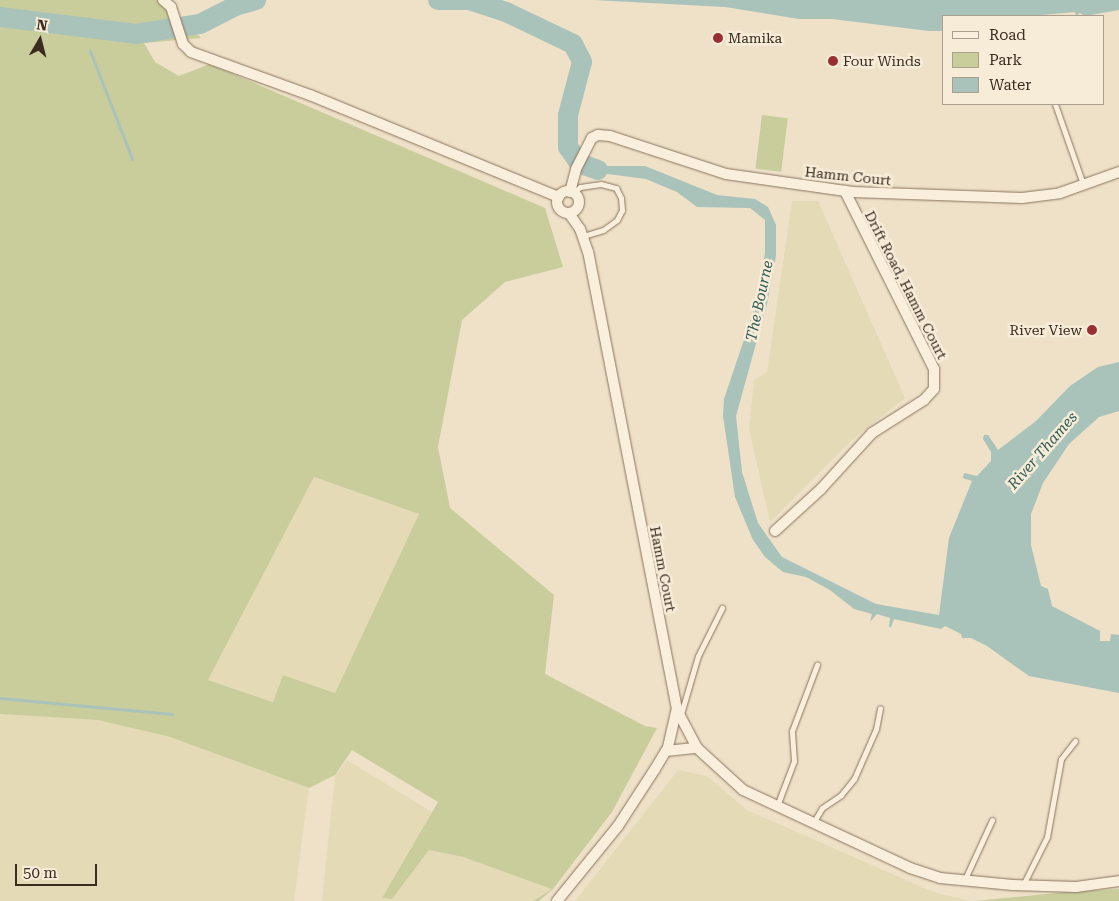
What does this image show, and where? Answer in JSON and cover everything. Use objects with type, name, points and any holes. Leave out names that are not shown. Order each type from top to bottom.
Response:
[{"type":"street","points":[[163,0],[171,7],[180,34],[192,52],[310,95],[559,197],[571,193],[578,202],[576,209],[569,213],[559,208],[559,197]]},
{"type":"street","name":"Hamm Court","points":[[571,193],[576,169],[587,152],[592,138],[610,136],[726,174],[845,191],[939,197],[1022,198],[1047,196],[1119,172]]},
{"type":"street","name":"Drift Road, Hamm Court","points":[[775,531],[821,489],[872,433],[924,400],[934,389],[934,369],[845,191]]},
{"type":"street","name":"Hamm Court","points":[[557,901],[618,826],[666,751],[678,713],[582,236],[569,213]]},
{"type":"street","points":[[678,713],[697,748],[730,780],[777,806],[910,868],[940,878],[1023,886],[1076,887],[1119,882]]},
{"type":"street","points":[[666,751],[697,748]]},
{"type":"lane","points":[[1055,105],[1083,185]]},
{"type":"lane","points":[[571,193],[580,187],[601,184],[616,188],[621,198],[622,210],[617,220],[603,230],[582,236]]},
{"type":"lane","points":[[678,713],[698,656],[722,608]]},
{"type":"lane","points":[[777,806],[794,761],[792,731],[817,665]]},
{"type":"lane","points":[[813,823],[822,808],[841,795],[854,779],[876,729],[880,708]]},
{"type":"lane","points":[[1023,886],[1047,837],[1061,758],[1075,741]]},
{"type":"lane","points":[[964,881],[992,820]]},
{"type":"shaded area","points":[[792,201],[818,201],[905,398],[852,440],[770,522],[749,429],[754,380],[767,372]]},
{"type":"shaded area","points":[[314,477],[419,514],[335,693],[283,675],[274,702],[208,680]]},
{"type":"shaded area","points":[[0,714],[98,720],[170,737],[309,788],[294,901],[0,901]]},
{"type":"shaded area","points":[[347,760],[432,812],[383,898],[392,898],[429,850],[463,857],[553,889],[533,901],[322,901],[335,775]]},
{"type":"shaded area","points":[[678,770],[707,776],[747,810],[933,892],[971,901],[575,901]]},
{"type":"green space","points":[[0,0],[163,0],[201,38],[144,43],[155,62],[179,76],[210,64],[545,208],[563,267],[505,282],[462,320],[438,447],[450,508],[554,595],[545,674],[645,726],[657,728],[612,812],[553,889],[539,901],[533,901],[552,889],[463,857],[429,850],[392,899],[382,898],[438,802],[352,750],[335,775],[309,788],[170,737],[98,720],[0,714]],"holes":[[[314,477],[419,514],[335,693],[283,675],[273,702],[208,680]]]},
{"type":"green space","points":[[762,115],[788,118],[781,172],[755,169]]},
{"type":"green space","points":[[1119,889],[1119,901],[974,901],[1066,892]]},
{"type":"water","points":[[593,0],[1119,0],[1119,10],[1091,15],[1080,13],[1076,15],[1075,12],[1042,15],[942,15],[942,31],[832,19],[799,19],[725,7]]},
{"type":"water","name":"River Thames","points":[[584,159],[605,166],[645,166],[717,195],[755,199],[768,207],[776,225],[776,256],[767,304],[736,416],[742,472],[758,523],[782,557],[876,604],[939,615],[949,538],[972,481],[963,478],[964,473],[977,476],[991,461],[991,452],[983,439],[984,435],[988,435],[998,450],[1036,421],[1070,386],[1098,367],[1119,362],[1119,411],[1099,417],[1069,444],[1043,483],[1031,514],[1031,545],[1041,586],[1048,589],[1052,606],[1100,631],[1100,641],[1110,641],[1111,634],[1119,635],[1119,693],[1029,676],[987,646],[971,638],[962,638],[961,634],[945,626],[941,629],[894,619],[891,627],[889,627],[890,618],[877,614],[870,622],[872,614],[854,609],[830,590],[806,577],[783,572],[765,557],[753,540],[735,497],[723,416],[724,399],[754,310],[765,253],[765,220],[750,208],[697,207],[677,192],[646,179],[585,171],[579,166]]},
{"type":"waterway","name":"The Bourne","points":[[0,17],[136,34],[200,24],[235,6],[256,0]]},
{"type":"waterway","name":"The Bourne","points":[[438,0],[466,0]]},
{"type":"waterway","name":"The Bourne","points":[[469,0],[506,12],[573,44],[582,62],[568,115],[568,147],[579,163],[598,170]]},
{"type":"waterway","points":[[90,51],[132,159]]},
{"type":"waterway","points":[[0,698],[172,714]]},
{"type":"place","name":"Mamika","points":[[718,38]]},
{"type":"place","name":"Four Winds","points":[[833,61]]},
{"type":"place","name":"River View","points":[[1092,330]]}]
